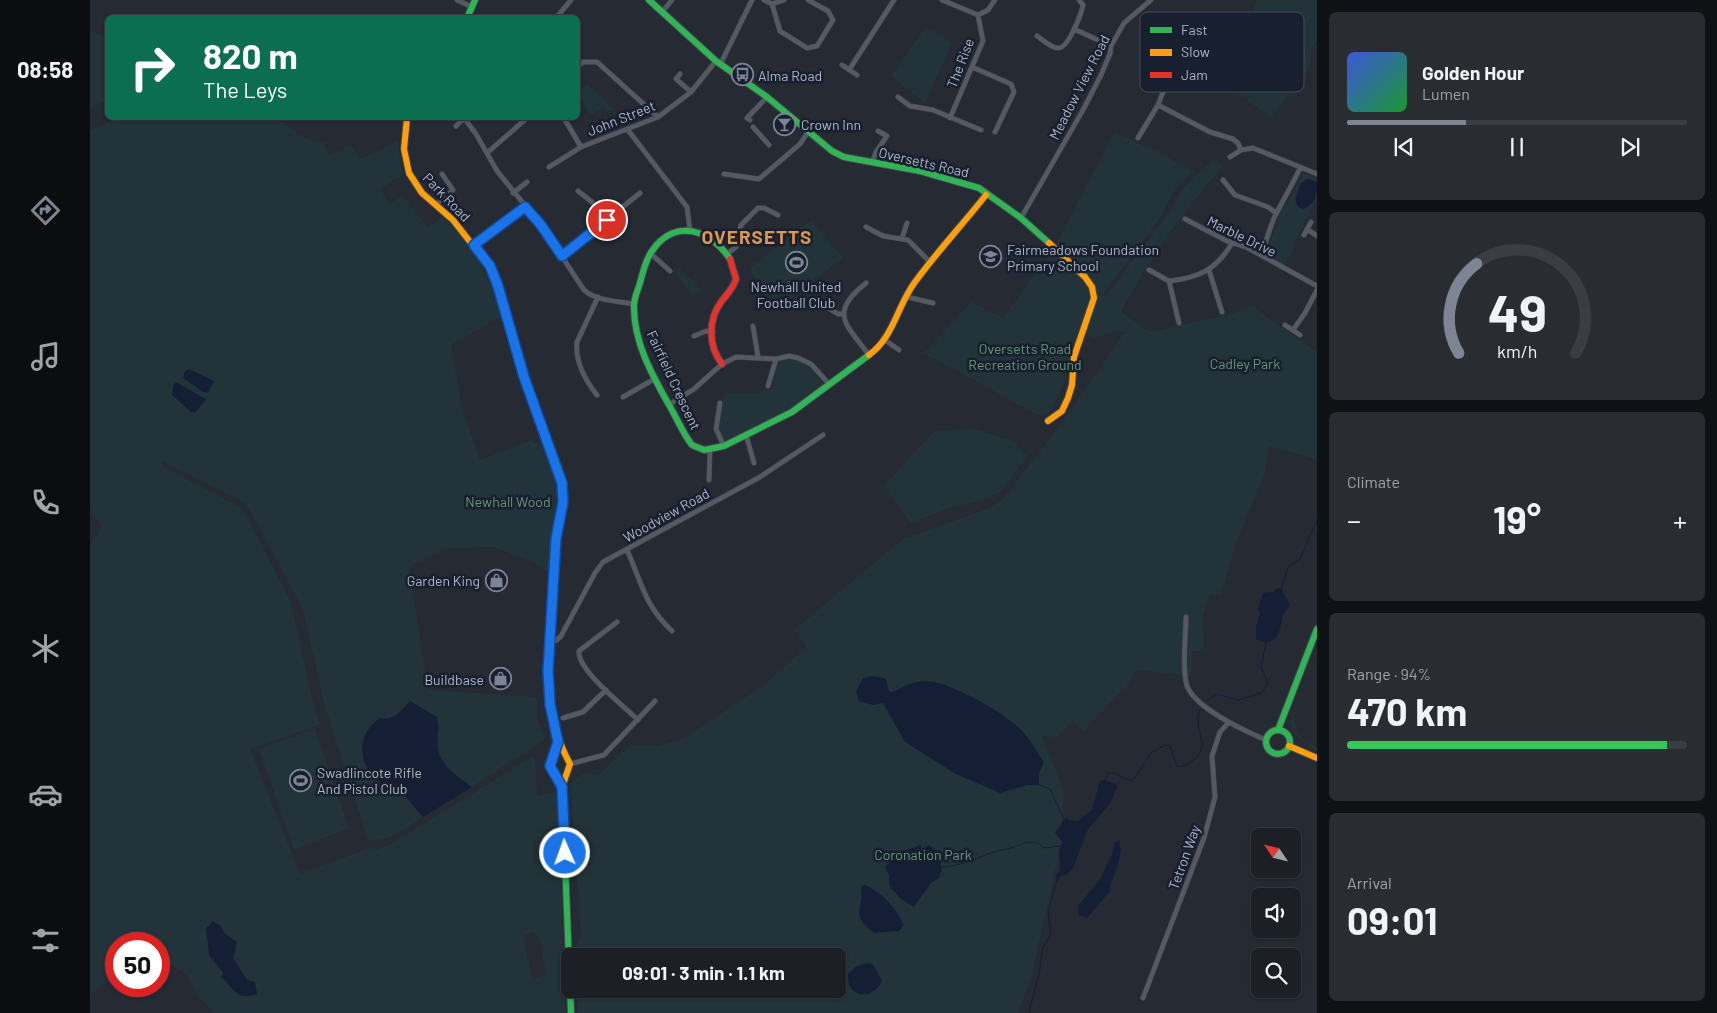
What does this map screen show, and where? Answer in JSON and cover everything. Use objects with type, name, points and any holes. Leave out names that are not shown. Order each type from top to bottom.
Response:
[{"type":"street","points":[[457,0],[472,7]]},
{"type":"street","points":[[468,15],[475,0]]},
{"type":"street","points":[[558,15],[571,0]]},
{"type":"street","name":"Oversetts Road","points":[[649,0],[718,63],[767,97],[839,156],[956,180],[979,188],[986,195],[1021,218],[1085,277],[1092,287],[1094,298],[1074,357],[1068,398],[1062,411],[1048,421]]},
{"type":"street","points":[[662,12],[672,0]]},
{"type":"street","points":[[718,63],[752,0]]},
{"type":"street","points":[[764,0],[772,4],[784,0]]},
{"type":"street","points":[[772,4],[780,31],[807,48],[817,46],[833,20],[828,11],[808,0]]},
{"type":"street","points":[[850,70],[894,0]]},
{"type":"street","points":[[942,0],[978,15],[988,10],[995,0]]},
{"type":"street","points":[[1037,36],[1056,48],[1061,48],[1067,43],[1081,13],[1082,5],[1078,0]]},
{"type":"street","name":"Meadow View Road","points":[[1021,218],[1083,110],[1102,74],[1111,46],[1124,23],[1151,0]]},
{"type":"street","name":"The Rise","points":[[950,118],[982,41],[978,15]]},
{"type":"street","points":[[1074,30],[1111,46]]},
{"type":"street","points":[[580,64],[583,62],[597,62],[658,116]]},
{"type":"street","name":"John Street","points":[[549,167],[581,146],[628,130],[658,116],[691,92],[718,63]]},
{"type":"street","points":[[842,65],[857,75]]},
{"type":"street","points":[[972,67],[1011,84],[1014,92],[995,132]]},
{"type":"street","points":[[680,74],[676,79],[691,92]]},
{"type":"street","points":[[1138,138],[1158,105],[1163,92]]},
{"type":"street","points":[[750,120],[747,118],[767,97]]},
{"type":"street","points":[[898,97],[910,106],[933,110],[981,130]]},
{"type":"street","points":[[1158,105],[1210,132],[1233,139],[1238,142],[1241,150]]},
{"type":"street","name":"Park Road","points":[[407,120],[405,157],[412,180],[435,205],[453,220],[490,266],[498,286],[524,377],[562,483],[563,502],[556,539],[548,684],[558,742],[570,764]]},
{"type":"street","points":[[456,126],[462,120]]},
{"type":"street","points":[[466,120],[513,193],[541,225],[584,290],[589,295],[598,298],[634,304]]},
{"type":"street","points":[[487,153],[525,120]]},
{"type":"street","points":[[565,120],[581,146]]},
{"type":"street","points":[[753,127],[769,145]]},
{"type":"street","points":[[628,130],[687,207],[690,230],[710,236],[726,254],[734,267],[736,279],[732,290],[716,311],[713,332],[714,353],[722,364]]},
{"type":"street","points":[[872,162],[876,152],[887,136],[878,130]]},
{"type":"street","points":[[724,174],[759,179],[800,144],[808,132]]},
{"type":"street","points":[[1230,157],[1241,150],[1253,148],[1317,174]]},
{"type":"street","points":[[1260,254],[1268,242],[1276,213],[1285,200],[1300,168]]},
{"type":"street","points":[[435,205],[453,190],[442,174]]},
{"type":"street","points":[[1223,180],[1234,195],[1276,213]]},
{"type":"street","points":[[513,193],[527,182]]},
{"type":"street","points":[[578,191],[592,202],[607,220]]},
{"type":"street","points":[[562,256],[640,193]]},
{"type":"street","points":[[709,480],[710,450],[724,446],[792,412],[869,355],[885,340],[917,279],[986,195]]},
{"type":"street","points":[[726,254],[736,247],[741,226],[758,208],[758,200]]},
{"type":"street","points":[[474,245],[525,207]]},
{"type":"street","points":[[758,208],[764,208],[778,215]]},
{"type":"street","name":"Marble Drive","points":[[1185,219],[1260,254],[1317,286]]},
{"type":"street","points":[[1304,235],[1311,222]]},
{"type":"street","points":[[902,238],[907,223]]},
{"type":"street","points":[[866,227],[883,236],[902,238],[915,245],[930,263]]},
{"type":"street","points":[[1307,229],[1317,236]]},
{"type":"street","name":"Fairfield Crescent","points":[[690,230],[676,233],[663,240],[650,253],[644,265],[634,304],[638,340],[688,440],[699,448],[710,450]]},
{"type":"street","points":[[1149,270],[1169,281],[1209,270],[1225,255],[1232,242]]},
{"type":"street","points":[[650,253],[670,271]]},
{"type":"street","points":[[1209,270],[1222,312]]},
{"type":"street","points":[[1169,281],[1179,323]]},
{"type":"street","points":[[866,283],[850,295],[845,303],[844,314],[849,331],[869,355]]},
{"type":"street","points":[[1293,330],[1314,302],[1317,290]]},
{"type":"street","points":[[907,297],[933,303]]},
{"type":"street","points":[[597,395],[582,376],[576,349],[577,342],[598,298]]},
{"type":"street","points":[[826,306],[838,314],[844,314]]},
{"type":"street","points":[[1285,325],[1300,335]]},
{"type":"street","points":[[753,326],[758,357]]},
{"type":"street","points":[[694,336],[713,332]]},
{"type":"street","points":[[885,340],[899,350]]},
{"type":"street","points":[[670,404],[694,389],[722,364],[736,357],[758,357],[776,360],[789,356],[804,360],[811,364],[830,385]]},
{"type":"street","points":[[768,386],[776,360]]},
{"type":"street","points":[[623,397],[656,378]]},
{"type":"street","name":"Fairfield Crescent","points":[[720,403],[716,429],[724,446]]},
{"type":"street","points":[[746,435],[754,463]]},
{"type":"street","name":"Woodview Road","points":[[550,642],[557,640],[561,636],[599,567],[611,557],[760,477],[823,435]]},
{"type":"street","points":[[627,550],[646,600],[655,614],[672,631]]},
{"type":"street","points":[[1186,616],[1186,677],[1188,689],[1194,697],[1229,722],[1266,740]]},
{"type":"street","points":[[617,622],[579,651],[578,657],[586,670],[638,720]]},
{"type":"street","points":[[1278,730],[1317,629]]},
{"type":"street","points":[[563,718],[583,712],[606,690]]},
{"type":"street","points":[[570,1013],[562,787],[570,764],[604,754],[655,701]]},
{"type":"street","name":"Tetron Way","points":[[1143,998],[1204,838],[1215,797],[1212,756],[1220,732],[1229,722]]},
{"type":"street","points":[[1278,730],[1288,735],[1289,746],[1283,753],[1275,754],[1267,748],[1266,740],[1270,732],[1278,730]]},
{"type":"street","name":"Park Road","points":[[552,759],[558,742]]},
{"type":"street","points":[[1289,746],[1317,758]]},
{"type":"street","points":[[562,787],[550,766],[552,759],[558,756],[565,757]]},
{"type":"street","points":[[555,775],[562,776],[567,773]]},
{"type":"green space","points":[[1257,0],[1317,0],[1317,41],[1311,49],[1310,67],[1304,75],[1304,12],[1252,12]]},
{"type":"green space","points":[[926,27],[952,43],[925,103],[891,76]]},
{"type":"green space","points":[[90,31],[105,37],[105,100],[90,110]]},
{"type":"green space","points":[[587,83],[615,110],[606,112],[604,106],[590,116],[580,97],[580,91]]},
{"type":"green space","points":[[1236,92],[1291,92],[1271,118]]},
{"type":"green space","name":"Newhall Wood","points":[[114,120],[280,120],[303,137],[317,142],[323,141],[329,156],[351,145],[360,159],[399,141],[400,161],[404,174],[380,189],[390,205],[402,195],[428,228],[442,217],[463,240],[479,262],[492,287],[502,316],[451,345],[462,409],[480,460],[532,440],[534,444],[540,441],[555,478],[557,493],[549,572],[530,561],[494,547],[445,548],[409,567],[428,690],[537,697],[537,718],[545,739],[472,787],[455,774],[444,762],[439,747],[439,725],[410,701],[396,715],[386,720],[362,761],[377,780],[399,790],[423,817],[390,837],[368,840],[325,707],[303,610],[254,518],[245,503],[162,461],[162,466],[243,509],[291,602],[315,711],[320,724],[250,749],[300,874],[372,847],[376,850],[391,844],[535,755],[537,796],[553,792],[558,802],[564,948],[561,948],[561,998],[565,998],[566,1013],[214,1013],[195,992],[187,975],[170,964],[170,932],[105,932],[105,983],[90,995],[90,544],[102,527],[90,509],[90,130]],"holes":[[[533,932],[540,941],[547,974],[533,980],[524,934]],[[224,933],[231,938],[237,949],[233,958],[247,980],[253,995],[248,997],[240,996],[216,961]]]},
{"type":"green space","points":[[1114,132],[1158,152],[1193,172],[1175,188],[1162,215],[1102,295],[1105,297],[1172,209],[1181,190],[1214,159],[1222,167],[1167,236],[1121,312],[1150,332],[1238,312],[1250,305],[1317,352],[1317,460],[1269,446],[1264,476],[1237,540],[1221,595],[1210,595],[1203,615],[1204,651],[1192,651],[1191,676],[1136,670],[1127,686],[1083,731],[1073,720],[1056,737],[1042,736],[1064,791],[1061,843],[1031,978],[1018,1013],[578,1013],[578,998],[846,998],[846,948],[577,948],[581,935],[570,783],[585,773],[599,774],[631,745],[656,746],[683,739],[764,685],[807,646],[794,630],[903,539],[990,508],[1004,498],[1063,421],[1125,332],[1116,331],[1094,338],[1081,330],[1061,391],[1051,411],[1040,416],[924,353],[971,302],[1003,318],[1056,245]]},
{"type":"green space","points":[[1303,173],[1317,178],[1317,182],[1306,179],[1301,183],[1296,196],[1296,203],[1307,208],[1317,195],[1317,199],[1293,245],[1295,247],[1283,265],[1265,253],[1265,251],[1275,230],[1278,215],[1290,198]]},
{"type":"green space","name":"Newhall United Football Club","points":[[811,220],[843,258],[780,307],[749,269]]},
{"type":"green space","points":[[680,269],[702,290],[693,297],[674,272]]},
{"type":"green space","points":[[793,359],[807,365],[823,381],[823,386],[795,407],[723,443],[719,430],[719,418],[725,393],[760,394],[765,389],[771,390],[775,381],[772,378],[780,361]]},
{"type":"green space","points":[[975,429],[1013,441],[1027,456],[1001,492],[976,502],[949,508],[911,523],[884,486],[935,430]]},
{"type":"green space","points":[[1316,648],[1314,657],[1303,684]]},
{"type":"green space","points":[[1298,699],[1295,713],[1296,727],[1303,738],[1317,747],[1317,752],[1294,734],[1290,721]]},
{"type":"green space","name":"Swadlincote Rifle And Pistol Club","points":[[315,729],[349,828],[294,850],[259,749]]},
{"type":"water","points":[[1309,179],[1317,182],[1316,195],[1311,204],[1304,209],[1298,207],[1295,199],[1301,183]]},
{"type":"water","points":[[189,369],[214,381],[208,393],[203,392],[183,378],[185,371]]},
{"type":"water","points":[[176,382],[206,399],[196,412],[191,412],[172,395],[173,386]]},
{"type":"water","points":[[1277,588],[1281,588],[1290,605],[1284,615],[1277,636],[1266,643],[1256,639],[1256,626],[1260,613],[1258,609],[1263,593],[1274,592]]},
{"type":"water","points":[[874,676],[886,679],[889,691],[892,692],[912,683],[921,681],[935,682],[962,692],[992,708],[1024,733],[1044,762],[1039,773],[1039,785],[1028,785],[1000,793],[954,773],[905,742],[883,703],[873,705],[859,701],[856,691],[863,678]]},
{"type":"water","points":[[410,701],[437,717],[437,745],[441,758],[449,769],[472,787],[423,817],[402,794],[378,781],[366,765],[363,757],[363,740],[372,725],[380,718],[394,717]]},
{"type":"water","points":[[1105,780],[1116,784],[1117,788],[1109,805],[1088,829],[1073,868],[1066,875],[1061,876],[1056,884],[1056,875],[1060,871],[1059,850],[1063,843],[1055,833],[1066,817],[1069,820],[1078,821],[1092,810],[1100,781]]},
{"type":"water","points":[[1119,840],[1121,850],[1118,865],[1110,886],[1111,890],[1087,918],[1079,915],[1078,906],[1101,878],[1115,843]]},
{"type":"water","points":[[921,845],[921,863],[925,862],[923,854],[926,846],[929,845],[939,853],[942,870],[939,878],[931,883],[914,907],[901,899],[889,886],[889,875],[885,867],[900,852]]},
{"type":"water","points":[[865,885],[883,897],[897,912],[904,925],[899,931],[874,933],[866,926],[859,911],[862,894],[861,886]]},
{"type":"water","points":[[213,921],[221,926],[224,933],[237,942],[233,958],[247,980],[255,982],[257,994],[250,996],[240,995],[221,977],[223,973],[209,955],[206,928]]},
{"type":"water","points":[[866,963],[873,964],[882,981],[873,992],[861,994],[851,988],[848,974],[855,967]]},
{"type":"waterway","points":[[1281,588],[1288,567],[1300,559],[1317,520]]},
{"type":"waterway","points":[[1207,701],[1216,694],[1238,700],[1262,693],[1268,682],[1261,667],[1266,643]]},
{"type":"waterway","points":[[1105,780],[1107,774],[1113,772],[1127,780],[1133,780],[1151,753],[1165,745],[1170,746],[1177,766],[1181,767],[1193,761],[1202,748],[1198,726],[1200,710]]},
{"type":"waterway","points":[[1039,785],[1050,789],[1063,818]]},
{"type":"waterway","points":[[942,867],[960,864],[1026,842],[1038,843],[1044,848],[1061,846]]},
{"type":"waterway","points":[[1029,1013],[1040,969],[1042,950],[1051,934],[1048,911],[1056,884]]},
{"type":"traffic: fast","points":[[468,15],[475,0]]},
{"type":"traffic: fast","points":[[649,0],[716,61],[767,97],[832,151],[844,157],[920,171],[979,188],[1021,218],[1049,243]]},
{"type":"traffic: fast","points":[[730,259],[722,249],[703,235],[692,231],[671,234],[661,240],[652,251],[644,267],[635,300],[637,334],[646,361],[692,445],[704,450],[724,446],[792,412],[869,355]]},
{"type":"traffic: fast","points":[[1278,730],[1317,629]]},
{"type":"traffic: fast","points":[[1278,730],[1287,733],[1290,742],[1287,751],[1278,754],[1269,751],[1266,742],[1269,733],[1278,730]]},
{"type":"traffic: fast","points":[[558,742],[550,766],[562,787],[571,1013]]},
{"type":"traffic: slow","points":[[407,120],[404,149],[409,173],[422,193],[453,220],[489,266],[498,286],[531,396]]},
{"type":"traffic: slow","points":[[869,355],[877,348],[890,330],[915,282],[986,195]]},
{"type":"traffic: slow","points":[[1048,421],[1062,411],[1068,398],[1072,385],[1074,357],[1094,298],[1092,287],[1085,277],[1049,243]]},
{"type":"traffic: slow","points":[[553,602],[549,664],[551,705],[561,745],[570,764],[562,787]]},
{"type":"traffic: slow","points":[[1289,746],[1317,758]]},
{"type":"traffic: jam","points":[[722,364],[714,349],[711,333],[717,309],[732,289],[736,279],[730,259]]},
{"type":"traffic: jam","points":[[531,396],[560,472],[563,502],[556,539],[553,602]]},
{"type":"place","name":"Alma Road","points":[[742,75]]},
{"type":"place","name":"Crown Inn","points":[[785,124]]},
{"type":"place","name":"Fairmeadows Foundation Primary School","points":[[991,257]]},
{"type":"place","name":"Newhall United Football Club","points":[[796,263]]},
{"type":"place","name":"Garden King","points":[[496,580]]},
{"type":"place","name":"Buildbase","points":[[500,679]]},
{"type":"place","name":"Swadlincote Rifle And Pistol Club","points":[[301,780]]},
{"type":"district","name":"OVERSETTS","points":[[757,236]]},
{"type":"route","points":[[565,853],[562,787],[560,780],[550,769],[558,742],[548,684],[556,539],[563,502],[562,483],[560,472],[524,377],[498,286],[490,266],[474,245],[525,207],[541,225],[562,256],[607,220]]},
{"type":"park label","name":"Oversetts Road Recreation Ground","points":[[1025,356]]},
{"type":"park label","name":"Cadley Park","points":[[1245,363]]},
{"type":"park label","name":"Coronation Park","points":[[923,854]]}]
